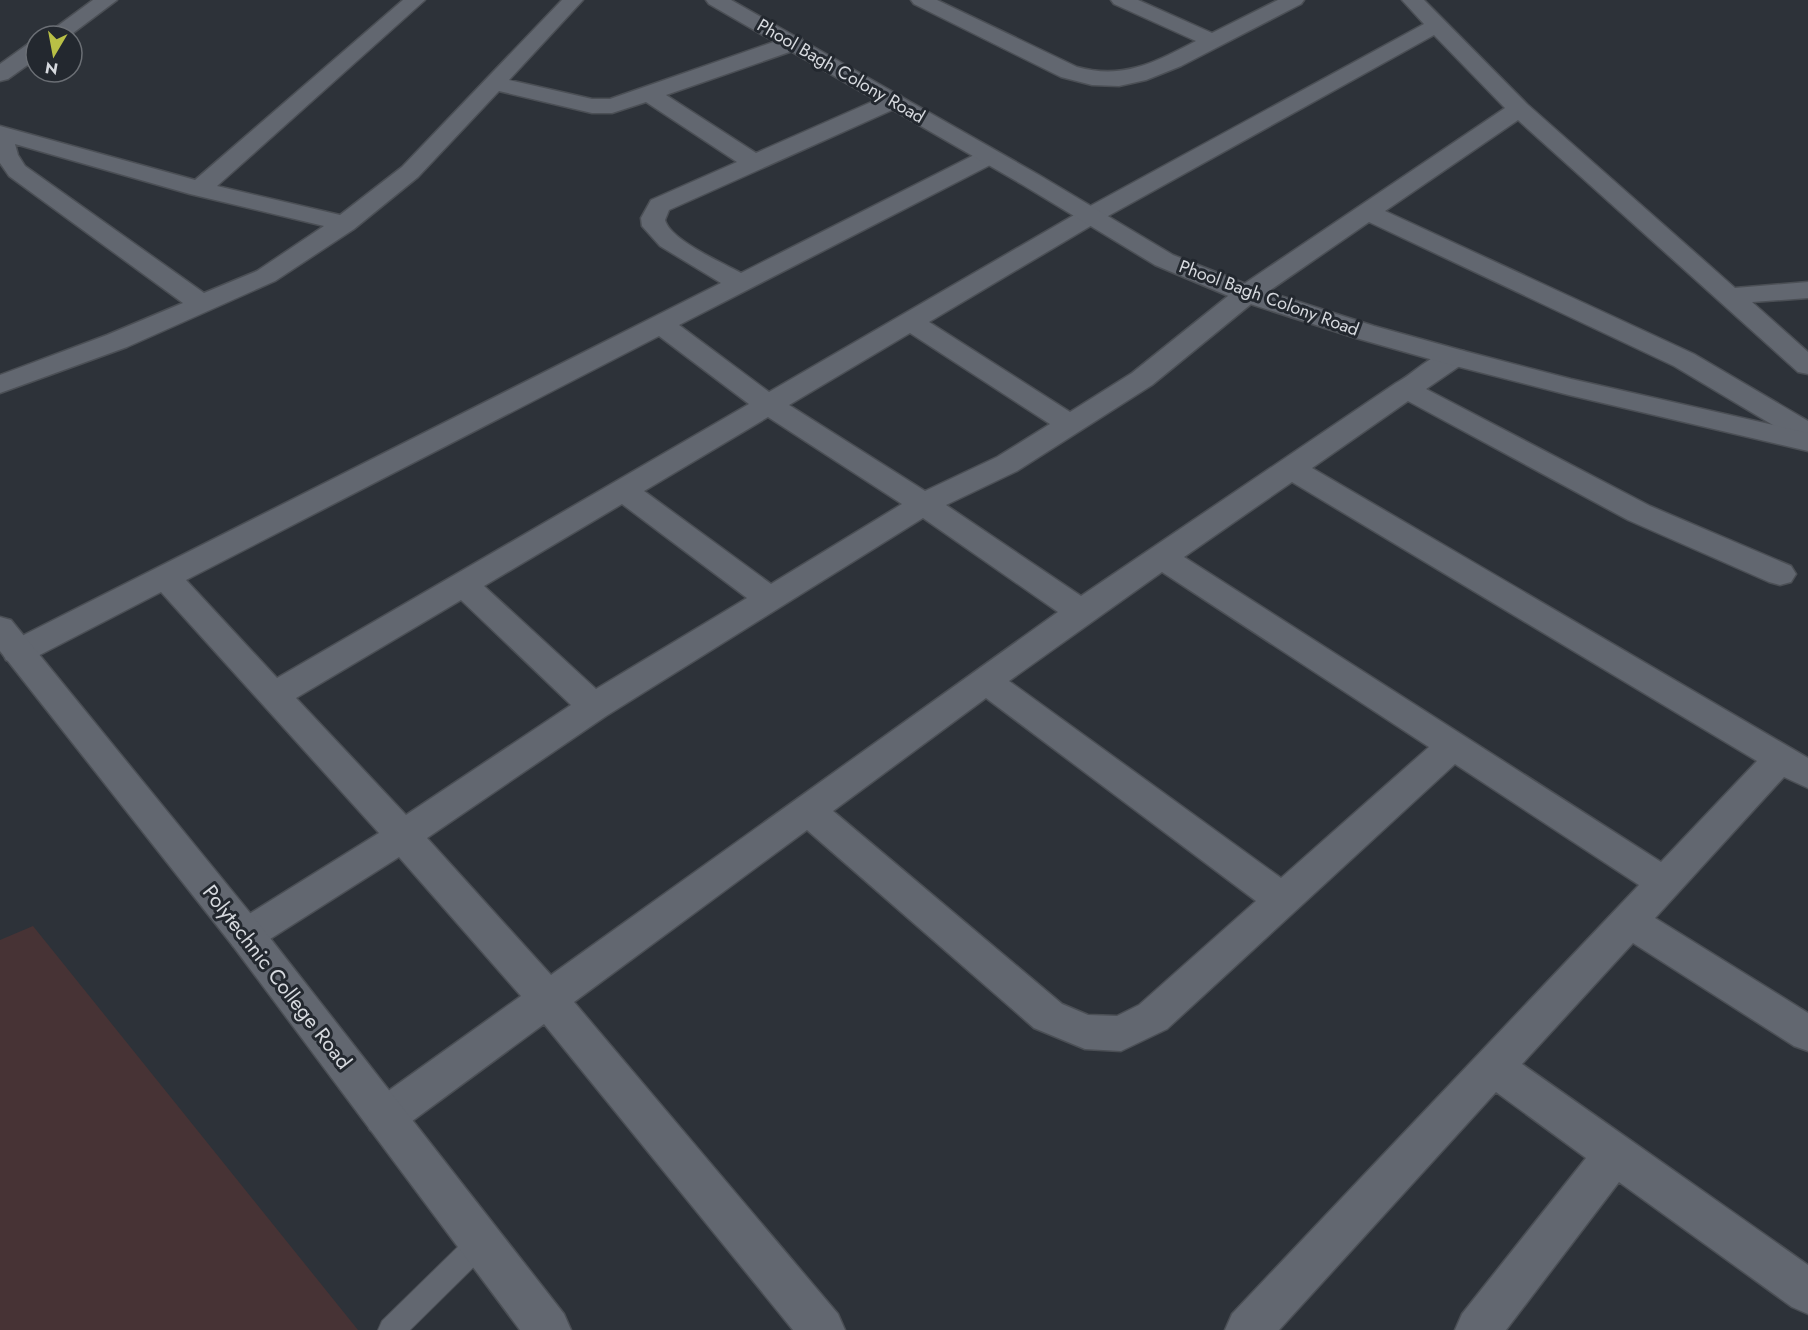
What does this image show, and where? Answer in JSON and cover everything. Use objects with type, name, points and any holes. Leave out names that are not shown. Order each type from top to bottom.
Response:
[{"type":"street","points":[[72,24],[106,0]]},
{"type":"street","points":[[199,189],[415,0]]},
{"type":"street","points":[[1,384],[117,341],[266,276],[345,224],[410,172],[573,0]]},
{"type":"street","name":"Phool Bagh Colony Road","points":[[716,0],[794,43],[1164,260],[1247,294],[1365,333],[1454,357],[1569,387],[1808,442]]},
{"type":"street","points":[[921,0],[1041,60],[1092,78],[1119,79],[1138,75],[1213,41],[1294,0]]},
{"type":"street","points":[[1121,0],[1213,41]]},
{"type":"street","points":[[1412,0],[1519,109],[1808,366]]},
{"type":"street","points":[[274,695],[1090,216],[1437,25]]},
{"type":"street","points":[[494,83],[592,106],[612,106],[794,43]]},
{"type":"street","points":[[0,74],[24,57]]},
{"type":"street","points":[[650,94],[755,163]]},
{"type":"street","points":[[740,283],[666,240],[654,226],[653,216],[660,205],[893,101]]},
{"type":"street","points":[[246,935],[403,836],[594,707],[924,504],[1007,464],[1142,379],[1247,294],[1519,109]]},
{"type":"street","points":[[0,133],[199,189],[345,224]]},
{"type":"street","points":[[0,133],[6,155],[17,171],[203,305]]},
{"type":"street","points":[[9,640],[165,577],[988,157]]},
{"type":"street","points":[[1368,212],[1684,360],[1808,434]]},
{"type":"street","points":[[1729,296],[1808,290]]},
{"type":"street","points":[[910,321],[1070,425]]},
{"type":"street","points":[[660,324],[767,404],[924,504],[1081,612]]},
{"type":"street","points":[[385,1117],[1081,612],[1454,357]]},
{"type":"street","points":[[1406,389],[1639,513],[1780,574]]},
{"type":"street","points":[[1248,1330],[1629,921],[1665,884],[1794,767],[1291,468]]},
{"type":"street","points":[[623,489],[771,599]]},
{"type":"street","points":[[1162,556],[1665,884]]},
{"type":"street","points":[[165,577],[403,836],[548,999],[822,1330]]},
{"type":"street","points":[[463,584],[594,707]]},
{"type":"street","name":"Polytechnic College Road","points":[[9,640],[246,935],[548,1330]]},
{"type":"street","points":[[986,681],[1283,900]]},
{"type":"street","points":[[808,810],[1048,1016],[1085,1032],[1121,1034],[1154,1017],[1453,745]]},
{"type":"street","points":[[1629,921],[1808,1034]]},
{"type":"street","points":[[1493,1067],[1808,1292]]},
{"type":"street","points":[[1478,1330],[1615,1154]]},
{"type":"lane","points":[[391,1330],[481,1242]]},
{"type":"shaded area","points":[[33,926],[358,1330],[0,1330],[0,940]]}]
